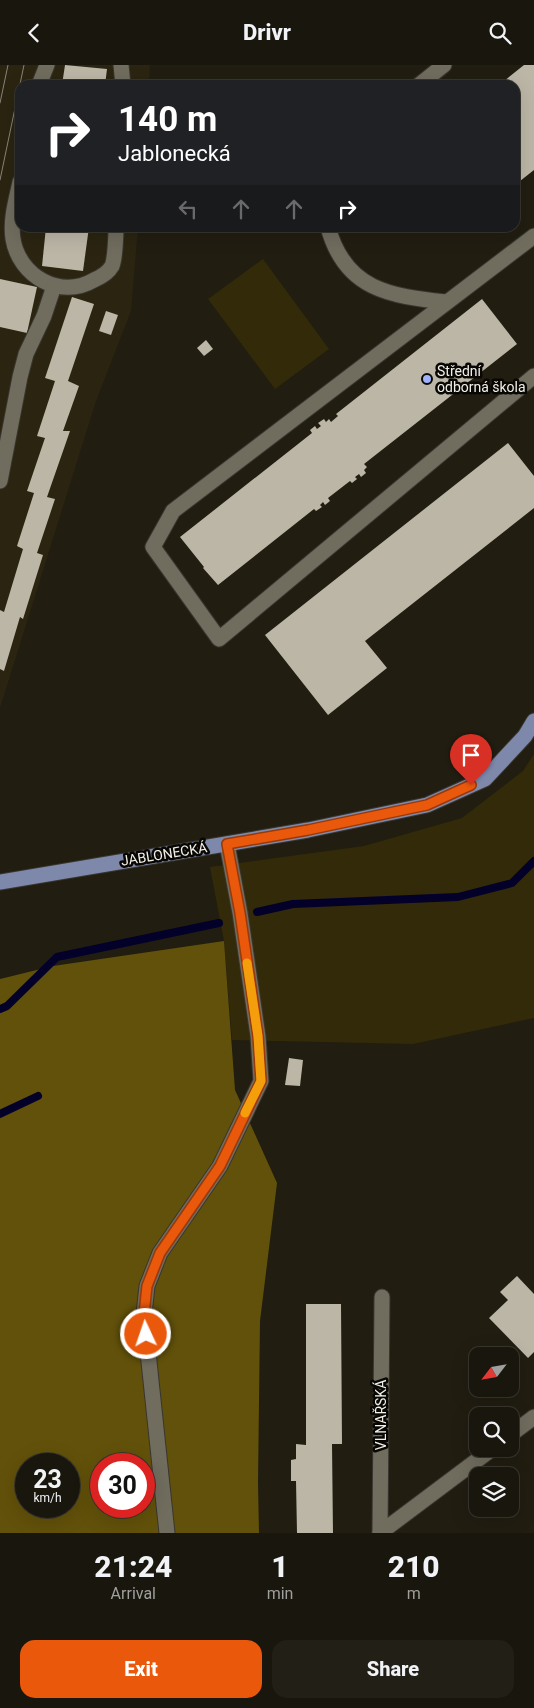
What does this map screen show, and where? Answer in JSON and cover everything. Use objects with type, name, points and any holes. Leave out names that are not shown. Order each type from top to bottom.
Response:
[{"type":"main road","name":"JABLONECKÁ","points":[[0,882],[308,830],[427,805],[485,779],[525,736],[534,721]]},
{"type":"street","points":[[41,80],[46,65]]},
{"type":"street","points":[[121,65],[122,80]]},
{"type":"street","points":[[424,80],[444,65]]},
{"type":"street","points":[[15,205],[12,219],[13,239],[20,260],[37,278],[54,286],[71,287],[90,283],[105,275],[112,265],[115,232]]},
{"type":"street","points":[[329,232],[338,255],[350,271],[362,280],[380,290],[407,298],[446,302]]},
{"type":"street","points":[[534,236],[173,511],[153,547],[219,639],[534,376]]},
{"type":"street","points":[[0,481],[24,362],[44,316],[54,286]]},
{"type":"street","points":[[167,1533],[144,1314],[147,1286],[160,1253],[220,1166],[261,1081],[258,1036],[240,913],[227,844]]},
{"type":"street","name":"VLNAŘSKÁ","points":[[380,1533],[382,1297]]},
{"type":"street","points":[[519,1428],[534,1417]]},
{"type":"street","name":"VLNAŘSKÁ","points":[[380,1533],[481,1457]]},
{"type":"shaded area","points":[[0,65],[150,65],[149,80],[15,80],[15,232],[138,232],[131,311],[96,401],[0,708]]},
{"type":"shaded area","points":[[263,259],[329,349],[275,389],[208,299]]},
{"type":"shaded area","points":[[534,754],[534,1018],[413,1044],[232,1040],[224,941],[210,867],[364,846],[462,818],[523,771]]},
{"type":"shaded area","points":[[224,941],[235,1090],[277,1183],[260,1321],[259,1533],[0,1533],[0,979],[53,966]]},
{"type":"building","points":[[65,65],[107,69],[106,80],[63,80]]},
{"type":"building","points":[[524,65],[534,65],[534,170],[520,181],[520,80],[505,80]]},
{"type":"building","points":[[45,232],[88,232],[83,271],[42,266]]},
{"type":"building","points":[[0,279],[37,287],[27,333],[0,327]]},
{"type":"building","points":[[72,297],[94,304],[68,381],[79,386],[63,431],[70,431],[47,497],[55,499],[37,553],[43,555],[23,619],[20,617],[4,671],[0,669],[0,610],[4,612],[23,549],[17,546],[34,493],[27,491],[45,438],[37,436],[55,381],[45,378]]},
{"type":"building","points":[[482,299],[517,344],[364,464],[367,467],[364,470],[366,473],[361,477],[359,474],[355,477],[357,479],[352,483],[350,481],[328,498],[330,501],[325,505],[323,502],[320,505],[322,507],[316,511],[314,509],[218,585],[180,537],[312,433],[310,430],[315,426],[317,429],[321,426],[318,423],[324,419],[326,422],[329,419],[331,422],[338,416],[336,414]]},
{"type":"building","points":[[106,311],[118,315],[111,335],[99,331]]},
{"type":"building","points":[[206,340],[213,349],[204,356],[197,348]]},
{"type":"building","points":[[508,443],[534,476],[534,508],[365,641],[387,668],[328,715],[265,635]]},
{"type":"building","points":[[289,1058],[303,1060],[300,1086],[285,1085]]},
{"type":"building","points":[[517,1276],[534,1294],[534,1352],[528,1358],[489,1318],[508,1300],[500,1292]]},
{"type":"building","points":[[306,1304],[341,1304],[342,1444],[332,1444],[333,1533],[297,1533],[296,1481],[291,1481],[291,1460],[296,1459],[296,1444],[306,1445]]},
{"type":"waterway","points":[[257,912],[293,904],[458,897],[512,883],[534,861]]},
{"type":"waterway","points":[[0,1009],[7,1006],[57,957],[219,923]]},
{"type":"waterway","points":[[0,1114],[38,1096]]},
{"type":"tram line","points":[[0,103],[8,65]]},
{"type":"tram line","points":[[21,80],[24,65]]},
{"type":"tram line","points":[[0,180],[15,108]]},
{"type":"slow traffic","points":[[245,1113],[261,1081],[258,1036],[247,963]]},
{"type":"place","name":"Střední odborná škola","points":[[427,379]]},
{"type":"route","points":[[146,1334],[144,1314],[147,1286],[160,1253],[220,1166],[261,1081],[258,1036],[240,913],[227,844],[308,830],[427,805],[471,785]]}]
